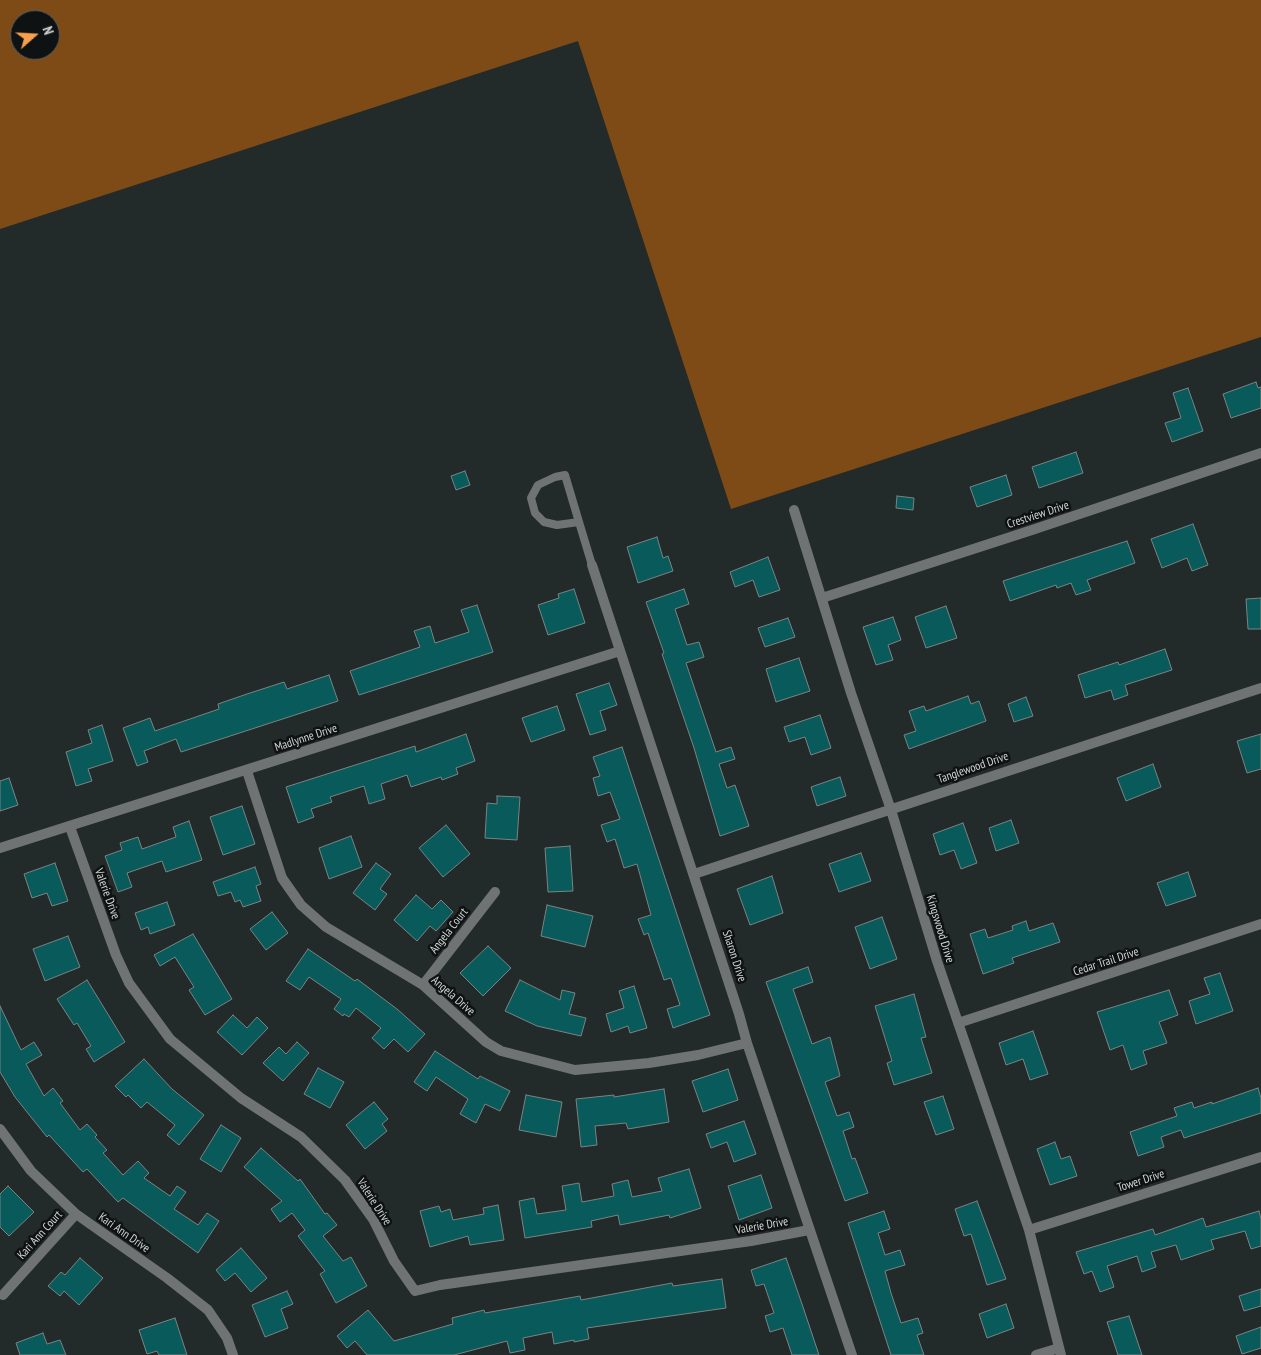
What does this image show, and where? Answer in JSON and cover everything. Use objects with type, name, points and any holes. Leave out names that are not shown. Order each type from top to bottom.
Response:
[{"type":"street","name":"Crestview Drive","points":[[822,598],[1261,453]]},
{"type":"street","name":"Kingswood Drive","points":[[794,510],[851,693],[891,810],[937,961],[1029,1230],[1060,1351]]},
{"type":"street","name":"Sharon Drive","points":[[592,564],[694,874],[747,1044],[852,1355]]},
{"type":"street","name":"Madlynne Drive","points":[[0,848],[620,651]]},
{"type":"street","name":"Tanglewood Drive","points":[[694,874],[1261,688]]},
{"type":"street","name":"Angela Drive","points":[[247,771],[282,878],[301,905],[326,927],[423,986],[486,1042],[501,1051],[575,1070],[649,1063],[747,1044]]},
{"type":"street","name":"Valerie Drive","points":[[70,827],[116,955],[129,983],[170,1038],[241,1098],[301,1137],[345,1180],[374,1219],[394,1261],[415,1290],[752,1241],[809,1230]]},
{"type":"street","name":"Angela Court","points":[[423,986],[495,892]]},
{"type":"street","name":"Cedar Trail Drive","points":[[958,1023],[1261,924]]},
{"type":"street","name":"Kari Ann Drive","points":[[0,1129],[31,1171],[76,1214],[167,1278],[208,1310],[227,1338],[234,1355]]},
{"type":"street","name":"Tower Drive","points":[[1029,1230],[1261,1157]]},
{"type":"street","name":"Kari Ann Court","points":[[3,1295],[76,1214]]},
{"type":"street","points":[[1036,1355],[1060,1351]]},
{"type":"lane","points":[[579,522],[557,525],[544,522],[535,513],[531,498],[538,485],[555,477],[565,475],[592,564]]},
{"type":"shaded area","points":[[0,0],[1261,0],[1261,337],[731,509],[578,41],[0,229]]},
{"type":"building","points":[[1256,382],[1258,388],[1261,387],[1261,408],[1231,418],[1223,394]]},
{"type":"building","points":[[1188,388],[1203,431],[1172,442],[1165,423],[1181,418],[1173,393]]},
{"type":"building","points":[[1076,452],[1083,473],[1039,488],[1032,467]]},
{"type":"building","points":[[465,471],[470,485],[456,490],[451,476]]},
{"type":"building","points":[[1006,475],[1012,495],[977,507],[970,487]]},
{"type":"building","points":[[897,496],[914,498],[913,510],[896,508]]},
{"type":"building","points":[[1193,524],[1208,565],[1192,571],[1187,558],[1162,568],[1151,539]]},
{"type":"building","points":[[657,537],[663,558],[668,556],[673,571],[638,583],[627,547]]},
{"type":"building","points":[[1127,541],[1135,563],[1087,580],[1091,590],[1076,595],[1071,583],[1057,588],[1056,585],[1010,601],[1003,581]]},
{"type":"building","points":[[768,557],[780,590],[759,597],[753,580],[735,587],[730,572]]},
{"type":"building","points":[[574,589],[585,623],[548,635],[538,605],[559,598],[558,594]]},
{"type":"building","points":[[684,589],[689,604],[675,609],[687,645],[699,642],[704,657],[686,663],[716,752],[731,747],[735,759],[719,764],[727,788],[735,785],[749,826],[720,836],[694,748],[662,654],[664,653],[646,602]]},
{"type":"building","points":[[1261,598],[1261,629],[1248,629],[1246,599]]},
{"type":"building","points":[[477,605],[493,652],[359,695],[350,671],[420,647],[414,631],[430,626],[435,643],[469,632],[461,610]]},
{"type":"building","points":[[946,606],[957,638],[926,648],[915,617]]},
{"type":"building","points":[[893,617],[901,640],[888,645],[893,660],[876,665],[863,627]]},
{"type":"building","points":[[788,618],[795,637],[765,647],[758,628]]},
{"type":"building","points":[[1165,649],[1172,670],[1125,685],[1128,695],[1114,700],[1111,690],[1085,698],[1078,675],[1118,662],[1119,665]]},
{"type":"building","points":[[799,658],[810,691],[776,702],[766,669]]},
{"type":"building","points":[[329,675],[338,701],[181,752],[176,739],[144,751],[148,762],[137,766],[123,728],[150,718],[155,731],[219,709],[218,704],[284,682],[287,689]]},
{"type":"building","points":[[609,683],[617,705],[600,711],[606,730],[590,735],[576,694]]},
{"type":"building","points":[[968,696],[971,704],[979,701],[986,721],[909,749],[904,735],[916,731],[909,711],[924,706],[926,711]]},
{"type":"building","points":[[1026,697],[1033,716],[1014,722],[1008,704]]},
{"type":"building","points":[[557,706],[565,730],[531,742],[522,718]]},
{"type":"building","points":[[820,715],[831,748],[811,755],[805,737],[789,742],[784,727]]},
{"type":"building","points":[[102,725],[113,761],[88,769],[92,781],[76,786],[66,752],[92,743],[88,730]]},
{"type":"building","points":[[466,734],[475,761],[456,768],[458,774],[442,780],[441,777],[411,787],[407,775],[381,784],[385,799],[369,804],[364,786],[330,797],[332,802],[311,809],[314,817],[298,823],[286,787],[415,746],[416,752]]},
{"type":"building","points":[[1261,734],[1261,769],[1247,773],[1237,741]]},
{"type":"building","points":[[622,747],[710,1015],[673,1028],[667,1009],[680,1005],[671,978],[664,980],[648,933],[644,935],[638,919],[651,915],[637,864],[624,868],[615,839],[607,842],[601,825],[620,819],[610,792],[598,796],[593,778],[600,776],[593,757]]},
{"type":"building","points":[[1153,764],[1161,787],[1126,801],[1117,778]]},
{"type":"building","points":[[840,777],[846,796],[817,806],[811,787]]},
{"type":"building","points":[[9,778],[18,805],[0,811],[0,781]]},
{"type":"building","points":[[497,796],[520,797],[517,840],[485,838],[487,803],[497,804]]},
{"type":"building","points":[[242,806],[255,844],[223,855],[210,817]]},
{"type":"building","points":[[1011,820],[1019,843],[996,851],[989,828]]},
{"type":"building","points":[[189,821],[202,860],[166,872],[162,861],[127,873],[132,887],[118,892],[105,856],[122,850],[120,843],[138,837],[142,849],[176,837],[173,827]]},
{"type":"building","points":[[963,823],[977,863],[961,869],[954,850],[940,855],[933,834]]},
{"type":"building","points":[[446,825],[470,854],[443,877],[419,848]]},
{"type":"building","points":[[351,836],[362,867],[329,879],[319,848]]},
{"type":"building","points":[[570,846],[573,891],[548,892],[545,848]]},
{"type":"building","points":[[861,853],[871,881],[839,892],[829,864]]},
{"type":"building","points":[[55,863],[68,901],[52,906],[47,893],[32,898],[24,874]]},
{"type":"building","points":[[376,863],[391,874],[380,889],[387,894],[375,910],[353,893]]},
{"type":"building","points":[[255,867],[261,884],[256,886],[261,901],[243,907],[240,900],[235,902],[231,892],[218,896],[213,882]]},
{"type":"building","points":[[1188,872],[1196,896],[1166,906],[1157,883]]},
{"type":"building","points":[[772,876],[783,913],[750,925],[737,889]]},
{"type":"building","points":[[416,895],[432,909],[441,900],[453,912],[436,931],[430,926],[417,941],[394,920]]},
{"type":"building","points":[[167,902],[175,925],[150,934],[148,927],[141,930],[135,913]]},
{"type":"building","points":[[547,905],[593,916],[585,947],[541,936]]},
{"type":"building","points":[[272,912],[288,933],[266,950],[250,929]]},
{"type":"building","points":[[882,917],[897,959],[870,969],[855,927]]},
{"type":"building","points":[[1026,921],[1029,931],[1053,923],[1060,942],[1012,958],[1014,963],[983,974],[970,934],[985,929],[988,938],[1013,930],[1012,926]]},
{"type":"building","points":[[193,934],[232,999],[205,1015],[189,990],[194,987],[175,957],[160,966],[154,955]]},
{"type":"building","points":[[68,936],[80,967],[45,981],[33,949]]},
{"type":"building","points":[[488,946],[511,968],[483,996],[460,973]]},
{"type":"building","points":[[308,949],[355,981],[357,979],[397,1009],[425,1034],[408,1052],[394,1039],[384,1049],[372,1038],[381,1028],[356,1008],[349,1017],[344,1014],[343,1016],[334,1009],[341,999],[309,977],[300,990],[286,981]]},
{"type":"building","points":[[808,967],[813,982],[793,989],[812,1044],[830,1037],[840,1076],[825,1082],[837,1116],[849,1112],[854,1127],[843,1131],[852,1159],[855,1158],[868,1193],[845,1201],[766,982]]},
{"type":"building","points":[[1220,973],[1233,1011],[1196,1024],[1189,1001],[1210,994],[1204,978]]},
{"type":"building","points":[[87,980],[125,1042],[94,1062],[86,1049],[91,1046],[77,1023],[74,1025],[57,999]]},
{"type":"building","points":[[520,980],[560,1000],[562,990],[575,993],[569,1014],[586,1018],[581,1036],[537,1026],[505,1011]]},
{"type":"building","points":[[634,986],[647,1028],[630,1033],[628,1026],[611,1032],[606,1014],[624,1008],[619,991]]},
{"type":"building","points":[[1169,990],[1178,1015],[1159,1022],[1167,1043],[1143,1051],[1147,1064],[1131,1070],[1123,1045],[1110,1050],[1097,1012]]},
{"type":"building","points":[[914,994],[926,1037],[921,1038],[932,1073],[894,1085],[887,1063],[892,1061],[875,1006]]},
{"type":"building","points":[[0,1006],[21,1050],[34,1042],[42,1055],[26,1064],[44,1096],[53,1088],[63,1101],[60,1103],[80,1130],[87,1124],[97,1135],[95,1137],[107,1150],[103,1153],[123,1175],[138,1161],[149,1173],[144,1178],[170,1196],[177,1186],[186,1192],[174,1209],[198,1225],[207,1213],[219,1221],[198,1253],[123,1198],[118,1202],[87,1169],[83,1172],[49,1135],[47,1137],[15,1097],[0,1072]]},
{"type":"building","points":[[233,1015],[247,1028],[257,1017],[268,1028],[242,1055],[217,1032]]},
{"type":"building","points":[[1033,1031],[1048,1074],[1030,1080],[1023,1059],[1006,1065],[999,1043]]},
{"type":"building","points":[[297,1042],[309,1053],[283,1081],[263,1063],[279,1047],[286,1054]]},
{"type":"building","points":[[435,1051],[478,1079],[480,1076],[510,1091],[500,1111],[485,1104],[476,1123],[460,1114],[468,1099],[436,1077],[427,1091],[414,1082]]},
{"type":"building","points":[[144,1059],[172,1089],[204,1115],[179,1145],[167,1135],[175,1125],[147,1102],[141,1108],[128,1095],[126,1097],[115,1086]]},
{"type":"building","points":[[318,1068],[344,1082],[330,1108],[304,1094]]},
{"type":"building","points":[[728,1069],[738,1100],[703,1112],[692,1081]]},
{"type":"building","points":[[1258,1088],[1261,1098],[1261,1113],[1184,1138],[1181,1130],[1161,1137],[1164,1147],[1138,1156],[1130,1132],[1177,1116],[1174,1108],[1192,1102],[1194,1108],[1212,1102],[1212,1104]]},
{"type":"building","points":[[664,1089],[669,1122],[628,1129],[626,1123],[595,1126],[597,1145],[581,1147],[576,1099],[614,1095],[614,1097]]},
{"type":"building","points":[[526,1095],[562,1102],[556,1137],[519,1130]]},
{"type":"building","points":[[943,1096],[954,1129],[936,1135],[924,1102]]},
{"type":"building","points":[[374,1102],[388,1119],[382,1124],[387,1131],[365,1149],[346,1125]]},
{"type":"building","points":[[744,1121],[756,1154],[734,1162],[727,1142],[711,1148],[706,1134]]},
{"type":"building","points":[[221,1125],[241,1138],[221,1172],[200,1159]]},
{"type":"building","points":[[1055,1142],[1061,1159],[1070,1156],[1077,1176],[1050,1185],[1037,1149]]},
{"type":"building","points":[[261,1148],[298,1181],[300,1179],[325,1214],[327,1213],[337,1225],[323,1236],[343,1261],[351,1257],[367,1286],[336,1303],[320,1274],[325,1271],[298,1236],[305,1230],[292,1213],[280,1222],[271,1209],[282,1201],[244,1167]]},
{"type":"building","points":[[689,1169],[701,1208],[670,1218],[669,1215],[620,1225],[618,1215],[591,1221],[592,1227],[525,1238],[519,1201],[534,1198],[537,1214],[566,1210],[562,1186],[579,1183],[582,1202],[614,1196],[612,1184],[628,1180],[632,1197],[662,1191],[658,1178]]},
{"type":"building","points":[[761,1175],[772,1208],[739,1220],[728,1186]]},
{"type":"building","points":[[8,1186],[34,1212],[9,1236],[0,1227],[0,1194]]},
{"type":"building","points":[[977,1201],[1006,1279],[987,1285],[971,1234],[964,1236],[955,1209]]},
{"type":"building","points":[[498,1205],[504,1240],[470,1245],[468,1236],[430,1247],[420,1211],[439,1206],[441,1212],[450,1209],[453,1220],[484,1214],[483,1208]]},
{"type":"building","points":[[884,1211],[890,1229],[878,1233],[885,1255],[900,1250],[905,1265],[885,1271],[891,1293],[901,1323],[918,1318],[923,1333],[917,1335],[924,1355],[891,1355],[848,1223]]},
{"type":"building","points":[[1259,1211],[1261,1219],[1261,1246],[1251,1249],[1245,1231],[1211,1240],[1214,1249],[1181,1260],[1176,1245],[1151,1252],[1156,1267],[1142,1272],[1137,1256],[1107,1266],[1114,1287],[1100,1292],[1092,1271],[1084,1274],[1076,1252],[1153,1229],[1155,1235],[1203,1218],[1206,1227]]},
{"type":"building","points":[[241,1248],[267,1278],[251,1292],[235,1273],[225,1281],[216,1270]]},
{"type":"building","points":[[80,1258],[103,1278],[79,1305],[64,1291],[60,1296],[48,1286],[61,1272],[65,1275]]},
{"type":"building","points":[[786,1258],[819,1355],[792,1355],[783,1328],[770,1332],[765,1316],[774,1313],[764,1284],[756,1286],[751,1270]]},
{"type":"building","points":[[722,1279],[726,1308],[587,1328],[589,1339],[574,1342],[574,1340],[554,1344],[552,1332],[523,1338],[525,1350],[510,1353],[507,1341],[454,1355],[367,1355],[355,1341],[347,1348],[337,1336],[368,1310],[394,1341],[453,1324],[452,1318],[484,1310],[485,1313],[580,1296],[581,1300],[672,1283],[673,1286]]},
{"type":"building","points":[[1261,1289],[1261,1306],[1244,1311],[1239,1296]]},
{"type":"building","points":[[287,1291],[293,1304],[281,1309],[288,1328],[265,1337],[252,1305]]},
{"type":"building","points":[[1006,1304],[1014,1328],[987,1338],[979,1314]]},
{"type":"building","points":[[1129,1316],[1142,1355],[1118,1355],[1107,1322]]},
{"type":"building","points":[[175,1318],[187,1355],[159,1355],[157,1351],[147,1354],[139,1330]]},
{"type":"building","points":[[1261,1327],[1261,1348],[1242,1354],[1236,1336]]},
{"type":"building","points":[[43,1333],[47,1344],[60,1340],[66,1355],[20,1355],[16,1343]]}]
